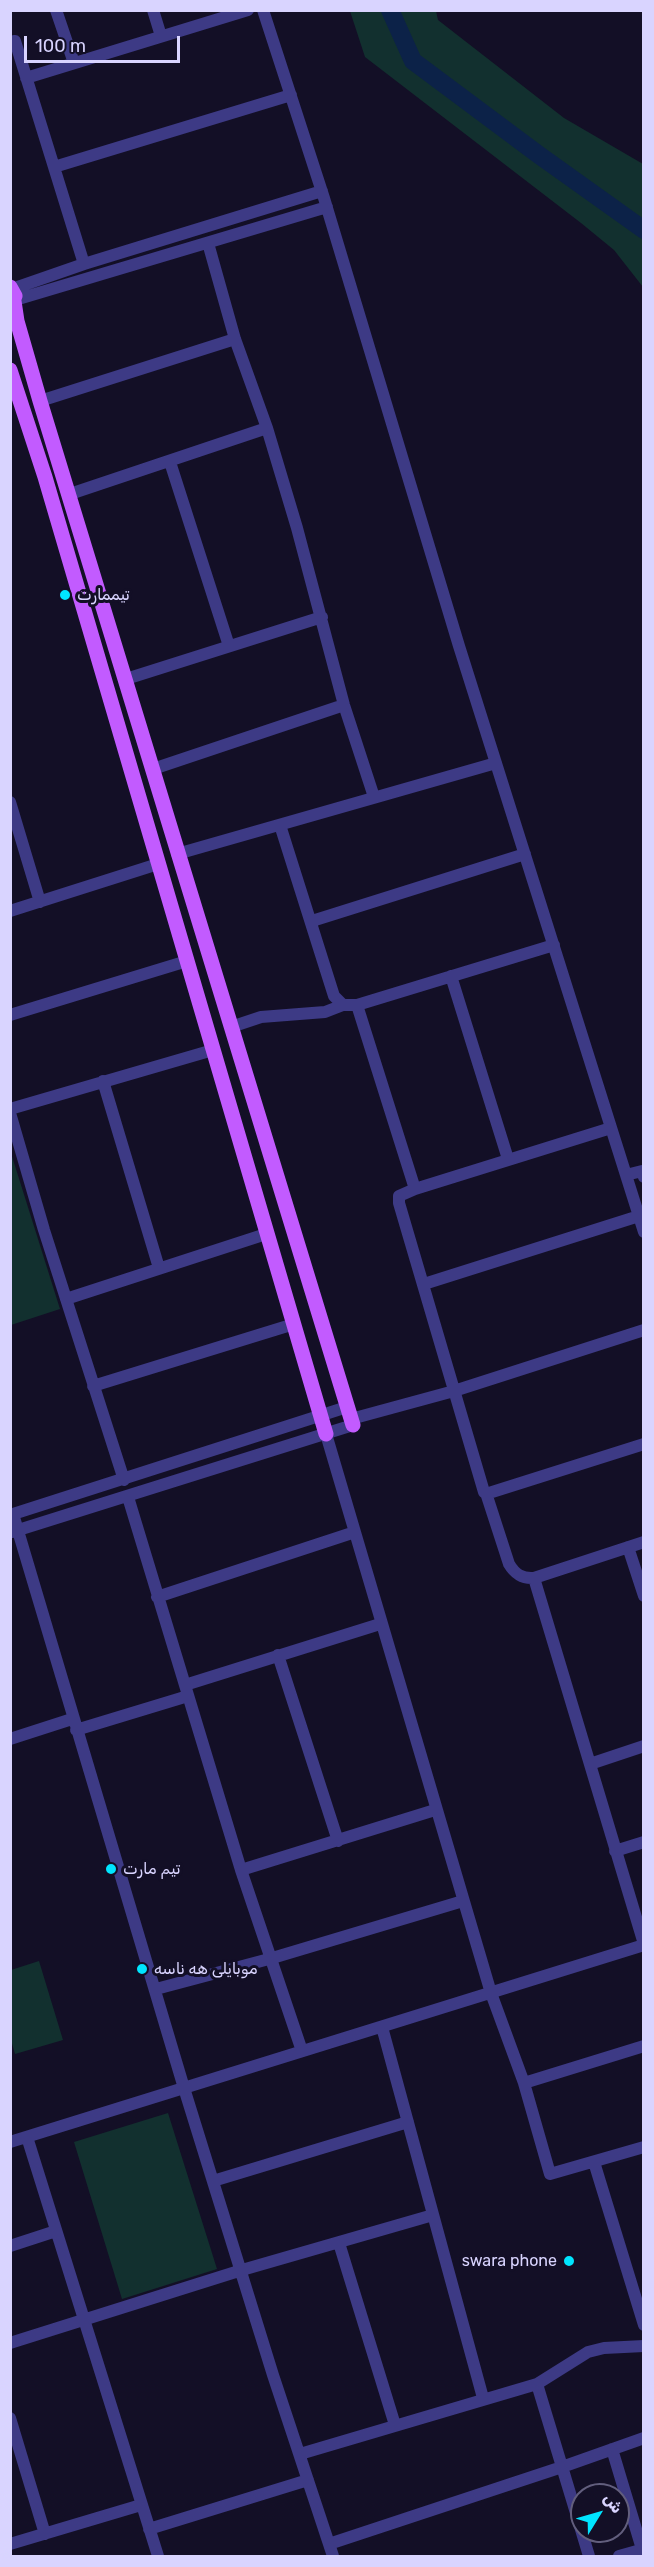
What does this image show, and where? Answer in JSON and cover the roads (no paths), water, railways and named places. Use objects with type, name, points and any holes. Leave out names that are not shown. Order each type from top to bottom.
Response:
[{"type":"main road","points":[[12,293],[17,321],[40,401],[350,1417]]},
{"type":"main road","points":[[10,370],[45,477],[326,1434]]},
{"type":"main road","points":[[213,1050],[237,1043]]},
{"type":"street","points":[[56,10],[74,63]]},
{"type":"street","points":[[153,10],[161,36]]},
{"type":"street","points":[[26,78],[248,10]]},
{"type":"street","points":[[264,10],[327,207],[496,763],[644,1232]]},
{"type":"street","points":[[10,42],[15,41],[84,264]]},
{"type":"street","points":[[54,167],[291,95]]},
{"type":"street","points":[[12,293],[84,264],[322,191]]},
{"type":"street","points":[[12,293],[208,243],[327,207]]},
{"type":"street","points":[[208,243],[235,339],[267,428],[322,617],[344,705],[374,796]]},
{"type":"street","points":[[40,401],[235,339]]},
{"type":"street","points":[[70,494],[267,428]]},
{"type":"street","points":[[170,462],[229,646]]},
{"type":"street","points":[[126,679],[322,617]]},
{"type":"street","points":[[153,769],[344,705]]},
{"type":"street","points":[[177,854],[496,763]]},
{"type":"street","points":[[12,808],[40,902]]},
{"type":"street","points":[[280,825],[334,996],[343,1005]]},
{"type":"street","points":[[312,921],[525,854]]},
{"type":"street","points":[[10,911],[158,864]]},
{"type":"street","points":[[231,1027],[261,1017],[325,1012],[343,1005],[357,1005],[554,945]]},
{"type":"street","points":[[10,1015],[186,961]]},
{"type":"street","points":[[451,976],[508,1159]]},
{"type":"street","points":[[357,1005],[415,1189]]},
{"type":"street","points":[[124,1480],[66,1299],[10,1111],[103,1081],[213,1050]]},
{"type":"street","points":[[103,1081],[159,1268]]},
{"type":"street","points":[[612,1128],[415,1189],[399,1196],[399,1203],[483,1491],[486,1493],[512,1569],[521,1577],[534,1578],[644,1542]]},
{"type":"street","points":[[626,1175],[643,1174]]},
{"type":"street","points":[[424,1284],[639,1216]]},
{"type":"street","points":[[66,1299],[266,1234]]},
{"type":"street","points":[[93,1386],[294,1324]]},
{"type":"street","points":[[333,2556],[184,2088],[156,1989],[14,1532],[12,1515],[320,1416],[350,1417],[454,1391],[644,1330]]},
{"type":"street","points":[[14,1532],[326,1434],[350,1417]]},
{"type":"street","points":[[326,1434],[490,1993],[524,2083],[550,2174],[644,2146]]},
{"type":"street","points":[[486,1493],[644,1444]]},
{"type":"street","points":[[79,1494],[84,1509]]},
{"type":"street","points":[[128,1497],[241,1870],[269,1959],[302,2051]]},
{"type":"street","points":[[157,1597],[355,1533]]},
{"type":"street","points":[[628,1547],[644,1596]]},
{"type":"street","points":[[10,2142],[644,1945],[534,1578]]},
{"type":"street","points":[[10,1738],[74,1725],[187,1690],[278,1655],[380,1624]]},
{"type":"street","points":[[278,1655],[338,1841]]},
{"type":"street","points":[[590,1764],[644,1746]]},
{"type":"street","points":[[241,1870],[435,1810]]},
{"type":"street","points":[[615,1851],[644,1842]]},
{"type":"street","points":[[156,1989],[269,1959],[463,1901]]},
{"type":"street","points":[[382,2027],[483,2398]]},
{"type":"street","points":[[524,2083],[644,2046]]},
{"type":"street","points":[[213,2181],[408,2122]]},
{"type":"street","points":[[27,2138],[82,2320],[158,2556]]},
{"type":"street","points":[[594,2162],[644,2325]]},
{"type":"street","points":[[10,2343],[242,2270],[433,2215]]},
{"type":"street","points":[[10,2246],[56,2231]]},
{"type":"street","points":[[339,2243],[395,2425]]},
{"type":"street","points":[[300,2454],[483,2398],[537,2384],[588,2352],[604,2348],[644,2346]]},
{"type":"street","points":[[537,2384],[589,2556]]},
{"type":"street","points":[[10,2418],[45,2534]]},
{"type":"street","points":[[329,2544],[644,2438]]},
{"type":"street","points":[[612,2450],[643,2549],[623,2556]]},
{"type":"street","points":[[149,2529],[308,2480]]},
{"type":"street","points":[[10,2544],[141,2505]]},
{"type":"waterway","points":[[390,10],[413,61],[644,230]]},
{"type":"place","name":"تیممارت","points":[[65,595]]},
{"type":"place","name":"تیم مارت","points":[[111,1869]]},
{"type":"place","name":"موبایلی هه ناسه","points":[[142,1969]]},
{"type":"place","name":"swara phone","points":[[569,2261]]}]
